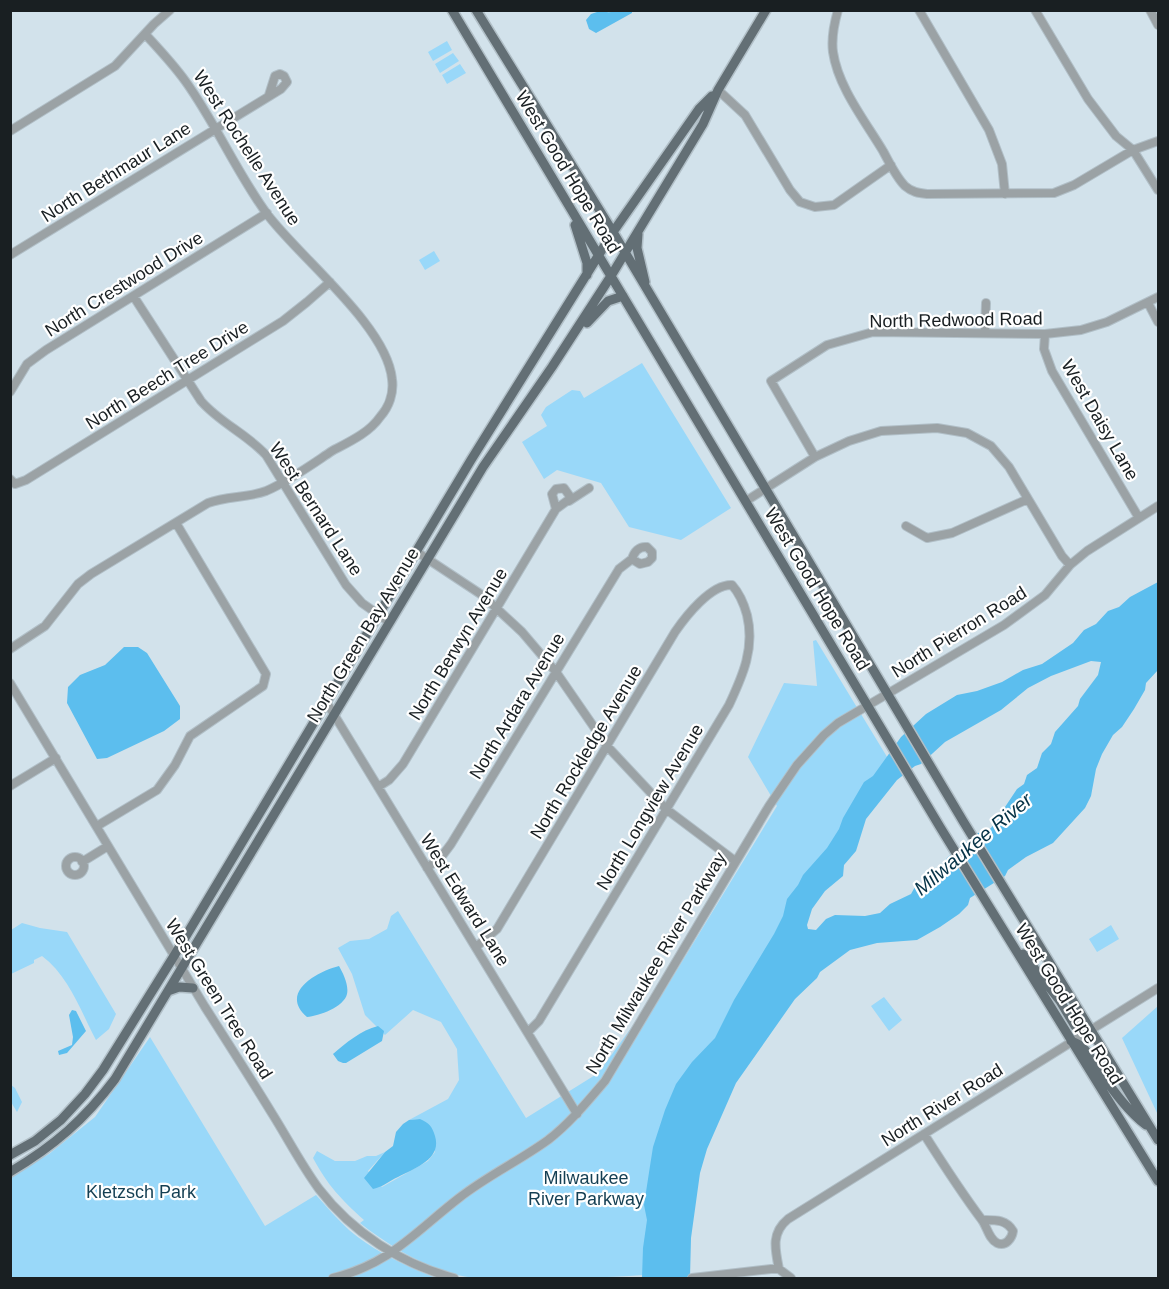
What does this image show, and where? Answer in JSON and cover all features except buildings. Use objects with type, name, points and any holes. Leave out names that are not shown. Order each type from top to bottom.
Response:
[{"type":"main road","name":"West Good Hope Road","points":[[452,10],[913,782],[1158,1181]]},
{"type":"main road","name":"West Good Hope Road","points":[[476,10],[613,232],[963,821],[1158,1140]]},
{"type":"main road","name":"North Green Bay Avenue","points":[[10,1172],[42,1153],[72,1129],[96,1105],[115,1079],[483,467],[611,276],[703,124],[718,90],[766,10]]},
{"type":"main road","name":"North Green Bay Avenue","points":[[10,1155],[35,1142],[61,1120],[85,1095],[104,1070],[327,703],[471,460],[613,232],[699,109],[718,90]]},
{"type":"main road","points":[[603,218],[615,216],[633,204]]},
{"type":"main road","points":[[570,208],[587,263],[587,275]]},
{"type":"main road","points":[[639,229],[637,248],[648,293]]},
{"type":"main road","points":[[562,352],[604,304],[615,297],[623,296]]},
{"type":"main road","points":[[1011,942],[1030,960],[1075,1026],[1090,1030]]},
{"type":"main road","points":[[168,991],[179,987],[193,988]]},
{"type":"main road","points":[[1071,1041],[1083,1046],[1132,1114],[1152,1130]]},
{"type":"street","points":[[10,131],[115,66],[170,10]]},
{"type":"street","points":[[838,10],[833,28],[833,52],[839,74],[891,165],[904,185],[913,192],[927,194],[1054,193],[1065,190],[1133,150],[1158,141]]},
{"type":"street","points":[[919,10],[989,130],[1002,164],[1005,194]]},
{"type":"street","points":[[1035,10],[1100,117],[1116,136],[1133,150],[1158,190]]},
{"type":"street","points":[[1150,10],[1158,25]]},
{"type":"street","name":"West Rochelle Avenue","points":[[145,34],[187,82],[267,213],[363,321],[386,357],[393,380],[390,399],[380,418],[364,432],[283,482]]},
{"type":"street","points":[[718,90],[746,115],[790,190],[800,202],[815,207],[834,205],[891,165]]},
{"type":"street","name":"North Bethmaur Lane","points":[[10,255],[269,95]]},
{"type":"street","name":"North Crestwood Drive","points":[[10,392],[27,364],[46,350],[267,213]]},
{"type":"street","name":"North Beech Tree Drive","points":[[13,481],[26,480],[283,321],[330,282]]},
{"type":"street","name":"West Bernard Lane","points":[[134,297],[201,402],[215,416],[256,444],[266,454],[346,585],[362,603],[389,622]]},
{"type":"street","name":"North Redwood Road","points":[[815,457],[771,381],[827,345],[873,332],[1045,334],[1081,330],[1107,322],[1158,297]]},
{"type":"street","points":[[985,332],[986,303]]},
{"type":"street","points":[[1148,303],[1158,322]]},
{"type":"street","name":"West Daisy Lane","points":[[1045,334],[1044,349],[1052,371],[1139,518]]},
{"type":"street","points":[[746,501],[815,457],[849,441],[882,431],[937,428],[967,434],[991,447],[1010,467],[1062,556],[1070,565]]},
{"type":"street","points":[[10,649],[45,626],[83,579],[208,503],[255,495],[283,482]]},
{"type":"street","name":"North Berwyn Avenue","points":[[378,787],[403,764],[556,509],[589,488]]},
{"type":"street","name":"North Berwyn Avenue","points":[[556,509],[552,494],[556,489],[567,490],[571,495],[569,501]]},
{"type":"street","points":[[906,526],[927,538],[952,533],[1028,499]]},
{"type":"street","name":"North Pierron Road","points":[[888,695],[1004,625],[1045,595],[1070,565],[1087,551],[1158,506]]},
{"type":"street","points":[[97,826],[157,790],[175,765],[190,736],[263,686],[267,674],[176,523]]},
{"type":"street","points":[[417,552],[465,583],[496,608],[536,647],[606,747],[666,809],[735,861]]},
{"type":"street","name":"North Ardara Avenue","points":[[427,868],[442,856],[451,844],[611,580],[625,563],[632,559]]},
{"type":"street","name":"North Rockledge Avenue","points":[[476,947],[497,929],[675,632],[690,612],[715,591],[726,585],[732,585]]},
{"type":"street","name":"North Longview Avenue","points":[[528,1032],[539,1021],[729,705],[748,658],[750,646],[744,603],[732,585]]},
{"type":"street","name":"West Green Tree Road","points":[[10,683],[193,988],[318,1186],[352,1224],[376,1243],[414,1264],[454,1278]]},
{"type":"street","name":"North Milwaukee River Parkway","points":[[333,1278],[356,1273],[393,1253],[459,1197],[545,1142],[577,1114],[605,1081],[783,783],[809,750],[838,723],[888,695]]},
{"type":"street","name":"West Edward Lane","points":[[327,703],[577,1114]]},
{"type":"street","points":[[10,786],[56,758]]},
{"type":"street","points":[[82,862],[108,846]]},
{"type":"street","name":"North River Road","points":[[779,1269],[775,1240],[777,1232],[784,1223],[1158,988]]},
{"type":"street","points":[[924,1134],[966,1200],[982,1220]]},
{"type":"street","points":[[695,1278],[771,1269],[779,1269],[791,1278]]},
{"type":"green space","points":[[447,41],[452,50],[433,61],[428,52]]},
{"type":"green space","points":[[453,53],[459,61],[440,73],[435,64]]},
{"type":"green space","points":[[460,64],[466,73],[447,84],[442,75]]},
{"type":"green space","points":[[434,251],[440,261],[425,270],[419,260]]},
{"type":"green space","points":[[642,363],[731,508],[681,540],[629,527],[601,483],[557,470],[544,479],[522,442],[547,426],[541,415],[546,407],[572,390],[580,391],[584,398]]},
{"type":"green space","name":"Milwaukee River Parkway","points":[[816,640],[895,770],[822,881],[644,1275],[570,1278],[465,1277],[418,1260],[394,1247],[360,1223],[364,1220],[336,1192],[313,1158],[317,1151],[335,1161],[355,1161],[385,1152],[368,1171],[382,1187],[428,1161],[435,1152],[420,1119],[409,1120],[448,1099],[459,1080],[457,1049],[441,1022],[413,1010],[385,1035],[365,1015],[352,974],[338,948],[350,941],[369,939],[387,929],[391,916],[398,911],[526,1118],[592,1077],[599,1072],[639,1017],[644,1024],[777,806],[748,757],[784,683],[817,686],[813,641]]},
{"type":"green space","points":[[22,923],[67,932],[116,1014],[109,1029],[96,1040],[67,984],[42,956],[34,960],[34,963],[11,974],[11,930]]},
{"type":"green space","points":[[1111,925],[1119,939],[1097,952],[1089,939]]},
{"type":"green space","points":[[884,997],[902,1020],[889,1031],[871,1006]]},
{"type":"green space","points":[[1158,1006],[1158,1115],[1122,1038]]},
{"type":"green space","name":"Kletzsch Park","points":[[150,1037],[265,1226],[316,1195],[349,1230],[369,1245],[401,1263],[436,1278],[11,1278],[10,1177],[49,1154],[95,1117]]},
{"type":"green space","points":[[11,1085],[22,1102],[17,1112],[11,1102]]},
{"type":"water","points":[[600,11],[632,11],[632,13],[596,33],[589,29],[586,20],[591,14]]},
{"type":"water","name":"Milwaukee River","points":[[1158,582],[1158,670],[1146,683],[1145,690],[1134,709],[1122,727],[1113,735],[1102,754],[1096,769],[1091,796],[1085,808],[1053,843],[1026,857],[1008,870],[1005,876],[970,898],[968,905],[959,914],[940,927],[917,940],[877,943],[850,950],[820,972],[817,978],[795,999],[736,1083],[707,1149],[700,1173],[691,1238],[690,1278],[642,1278],[647,1220],[644,1205],[653,1147],[676,1084],[692,1062],[715,1038],[734,1000],[774,934],[783,916],[787,899],[803,875],[827,848],[864,782],[873,776],[901,737],[926,714],[957,695],[1002,682],[1023,670],[1042,664],[1073,643],[1084,630],[1096,624],[1108,611],[1119,607],[1130,597]],"holes":[[[1091,661],[1101,662],[1098,675],[1080,699],[1078,706],[1055,732],[1051,744],[1042,753],[1037,768],[1027,775],[1024,784],[1017,789],[991,828],[978,833],[948,857],[925,884],[916,885],[911,894],[890,904],[880,913],[865,916],[835,915],[826,919],[816,930],[808,929],[812,909],[825,891],[843,876],[844,865],[856,851],[866,819],[897,780],[921,764],[945,742],[1001,710],[1028,688],[1051,676]]]},
{"type":"water","points":[[124,647],[138,647],[147,653],[180,706],[180,719],[164,731],[107,758],[97,759],[67,703],[68,687],[80,675],[105,665]]},
{"type":"water","points":[[339,966],[347,987],[345,999],[330,1010],[307,1017],[299,1008],[297,1000],[299,992],[311,978]]},
{"type":"water","points":[[72,1010],[76,1011],[86,1031],[67,1053],[59,1055],[58,1051],[72,1045],[69,1015]]},
{"type":"water","points":[[378,1026],[384,1031],[382,1041],[346,1063],[338,1061],[333,1054],[348,1041]]},
{"type":"water","points":[[420,1119],[430,1125],[435,1136],[435,1151],[431,1157],[419,1166],[373,1189],[364,1178],[385,1152],[393,1146],[396,1132],[403,1124],[409,1120]]}]
